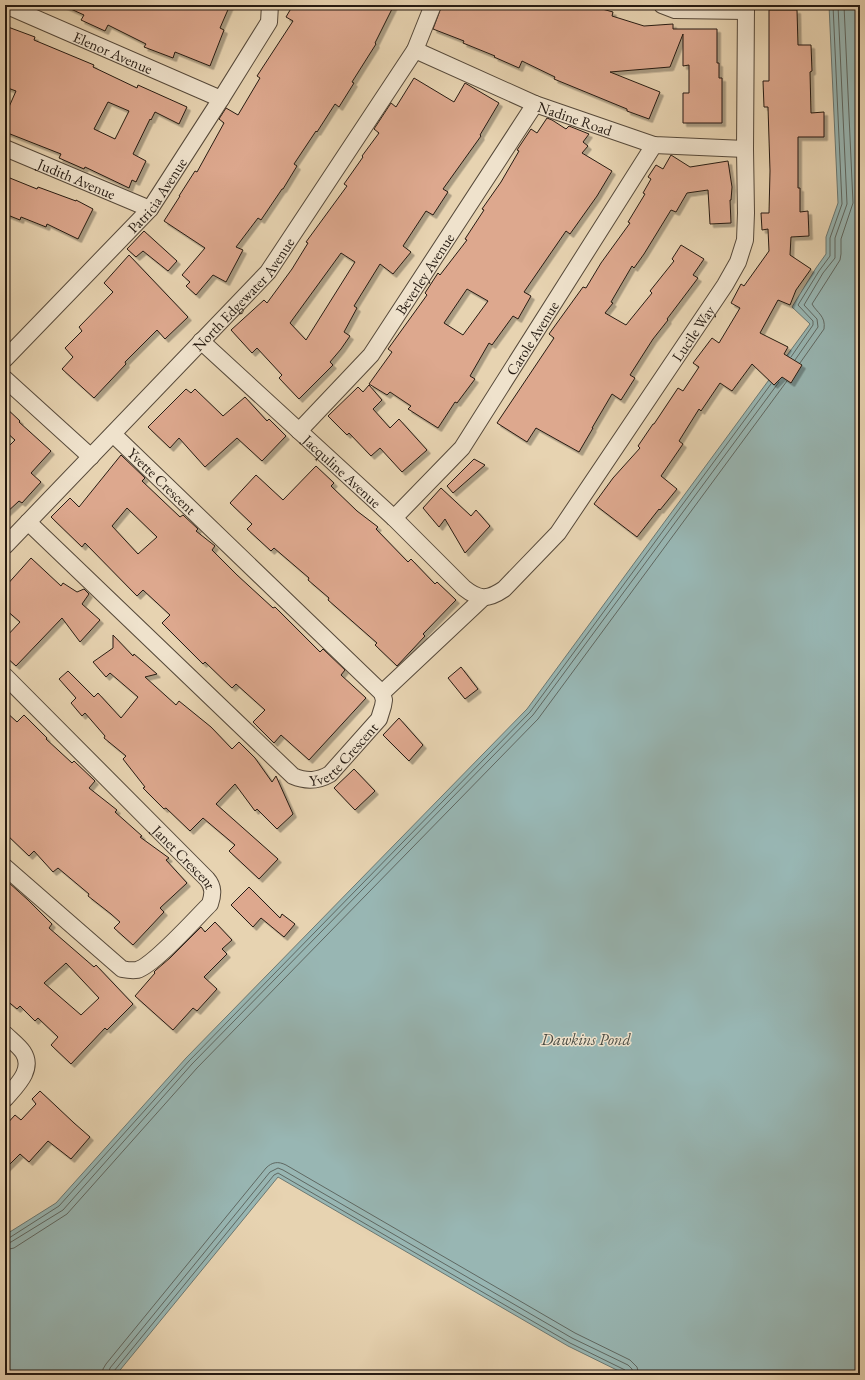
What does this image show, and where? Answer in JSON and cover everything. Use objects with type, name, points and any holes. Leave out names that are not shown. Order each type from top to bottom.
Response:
[{"type":"street","name":"Elenor Avenue","points":[[5,5],[221,99]]},
{"type":"street","name":"Patricia Avenue","points":[[5,359],[150,209],[269,22],[270,5]]},
{"type":"street","name":"North Edgewater Avenue","points":[[5,546],[268,272],[415,50],[433,5]]},
{"type":"street","points":[[662,5],[675,10],[746,8]]},
{"type":"street","name":"Lucile Way","points":[[483,598],[494,596],[504,589],[558,533],[725,285],[738,262],[745,240],[746,213],[746,8]]},
{"type":"street","name":"Nadine Road","points":[[415,50],[535,104],[654,145],[745,149]]},
{"type":"street","name":"Beverley Avenue","points":[[299,432],[371,355],[535,104]]},
{"type":"street","name":"Carole Avenue","points":[[394,518],[462,448],[654,145]]},
{"type":"street","name":"Judith Avenue","points":[[5,148],[150,209]]},
{"type":"street","name":"Jacquline Avenue","points":[[201,341],[394,518],[464,588],[472,595],[483,598]]},
{"type":"street","points":[[5,379],[91,457]]},
{"type":"street","name":"Yvette Crescent","points":[[28,522],[293,776],[301,780],[310,780],[321,779],[330,774],[379,718],[384,700],[382,694],[113,434]]},
{"type":"street","points":[[382,694],[483,598]]},
{"type":"street","name":"Janet Crescent","points":[[5,676],[208,879],[213,889],[212,898],[210,904],[152,962],[137,970],[122,969],[5,867]]},
{"type":"street","points":[[5,1034],[23,1052],[26,1058],[26,1072],[5,1099]]},
{"type":"water","name":"Dawkins Pond","points":[[829,5],[860,5],[860,1375],[627,1375],[568,1346],[278,1177],[116,1375],[5,1375],[5,1235],[56,1203],[186,1058],[527,709],[810,324],[792,307],[826,254],[826,237],[838,203]]},
{"type":"building","points":[[62,5],[230,5],[220,28],[224,30],[210,66],[175,52],[173,58],[144,47],[146,44],[108,25],[105,31],[81,20],[84,15]]},
{"type":"building","points":[[293,5],[394,5],[375,43],[376,44],[352,82],[354,83],[339,107],[335,104],[294,164],[297,166],[283,189],[261,220],[258,218],[236,247],[243,250],[226,282],[213,275],[196,295],[186,286],[190,282],[182,275],[205,248],[164,221],[195,171],[197,172],[224,123],[219,119],[226,108],[238,115],[260,78],[257,76],[293,21],[286,17]]},
{"type":"building","points":[[442,5],[588,5],[613,12],[612,16],[644,26],[673,24],[673,29],[717,29],[717,63],[719,63],[719,78],[722,78],[722,123],[683,123],[683,93],[689,93],[689,65],[683,66],[683,34],[670,67],[610,72],[660,92],[649,119],[554,79],[555,77],[522,61],[519,68],[463,43],[464,41],[433,29]]},
{"type":"building","points":[[769,10],[797,10],[798,45],[811,45],[811,113],[824,112],[824,137],[798,137],[798,188],[800,188],[800,212],[808,211],[809,236],[791,237],[790,255],[811,269],[796,290],[790,305],[778,300],[760,333],[788,347],[784,354],[802,365],[791,383],[782,377],[774,385],[752,364],[732,391],[720,383],[701,411],[699,409],[679,441],[683,444],[661,476],[677,489],[637,537],[594,504],[613,478],[640,448],[638,446],[678,388],[683,391],[699,367],[693,363],[712,338],[719,343],[740,308],[731,303],[741,284],[744,286],[769,251],[768,229],[762,230],[761,213],[769,213],[770,171],[768,107],[764,107],[763,81],[769,81]]},
{"type":"building","points":[[8,27],[35,37],[34,40],[94,65],[93,67],[137,88],[138,85],[187,107],[179,124],[155,112],[133,154],[146,161],[136,182],[132,180],[129,188],[85,167],[84,169],[59,158],[61,154],[5,132],[5,116],[16,91],[5,87],[5,36]],"holes":[[[108,102],[129,111],[115,139],[94,129]]]},
{"type":"building","points":[[414,78],[454,102],[465,83],[499,103],[480,135],[481,136],[443,189],[448,192],[433,215],[426,211],[403,246],[411,252],[393,274],[380,264],[354,306],[357,308],[344,332],[350,336],[330,362],[333,365],[299,399],[279,378],[282,375],[257,348],[252,353],[231,330],[264,300],[267,303],[292,269],[308,243],[306,242],[347,186],[344,184],[379,133],[374,129],[391,103],[396,107]],"holes":[[[341,253],[355,262],[306,340],[290,323]]]},
{"type":"building","points":[[547,118],[566,129],[569,126],[589,134],[583,142],[588,146],[582,153],[612,171],[597,196],[570,234],[566,231],[524,292],[531,296],[518,319],[513,316],[492,345],[489,343],[470,376],[475,379],[457,403],[455,402],[438,428],[408,409],[411,406],[390,392],[387,395],[369,384],[392,352],[388,349],[427,295],[425,293],[438,273],[440,275],[467,240],[465,239],[484,210],[482,209],[501,182],[519,151],[517,150],[531,129],[537,133]],"holes":[[[467,289],[488,301],[463,335],[444,323]]]},
{"type":"building","points":[[671,155],[690,167],[728,161],[732,187],[730,200],[731,223],[710,224],[708,190],[687,193],[676,212],[671,210],[644,254],[634,268],[632,266],[611,302],[613,303],[605,313],[626,325],[652,293],[650,291],[674,261],[672,259],[681,245],[704,259],[693,275],[698,278],[667,319],[668,320],[653,339],[630,375],[635,378],[621,400],[612,394],[579,452],[536,428],[527,442],[497,423],[554,338],[549,334],[583,287],[586,288],[601,263],[630,223],[628,222],[645,194],[643,193],[651,179],[648,177],[656,165],[663,169]]},
{"type":"building","points":[[5,176],[37,189],[38,187],[76,200],[93,209],[78,239],[47,224],[46,227],[21,217],[20,220],[5,214]]},
{"type":"building","points":[[144,231],[177,261],[168,271],[143,251],[136,257],[127,249]]},
{"type":"building","points":[[129,255],[188,317],[165,339],[157,330],[125,362],[126,364],[94,398],[62,369],[73,357],[65,348],[82,331],[79,327],[113,292],[104,283]]},
{"type":"building","points":[[369,385],[382,400],[373,409],[390,428],[399,419],[427,450],[402,472],[380,448],[371,456],[349,433],[347,435],[328,416],[358,387],[363,392]]},
{"type":"building","points":[[186,389],[191,393],[195,389],[223,416],[245,397],[267,421],[269,419],[286,436],[262,461],[237,438],[205,467],[179,438],[170,448],[148,427]]},
{"type":"building","points":[[5,407],[51,451],[31,473],[41,482],[22,503],[19,501],[5,514],[5,450],[15,440],[5,431]]},
{"type":"building","points":[[121,455],[145,478],[142,481],[180,517],[183,515],[198,529],[196,531],[215,546],[212,550],[237,575],[273,608],[275,607],[320,652],[323,649],[345,670],[341,675],[366,698],[309,760],[281,735],[274,743],[253,722],[265,710],[236,684],[232,688],[205,662],[203,664],[162,623],[170,615],[143,590],[137,596],[85,543],[82,547],[51,517],[70,498],[79,507]],"holes":[[[127,508],[157,537],[138,554],[112,526]]]},
{"type":"building","points":[[474,459],[485,465],[453,493],[447,486]]},
{"type":"building","points":[[316,466],[334,483],[331,486],[357,511],[378,527],[376,529],[408,562],[411,559],[435,584],[437,582],[456,600],[423,634],[425,636],[397,666],[375,645],[377,643],[328,600],[329,598],[308,580],[309,578],[274,548],[271,551],[247,529],[252,524],[230,503],[256,475],[283,500]]},
{"type":"building","points":[[441,488],[471,516],[476,510],[490,526],[465,553],[445,519],[439,527],[423,508]]},
{"type":"building","points":[[31,558],[61,586],[63,583],[77,592],[84,589],[89,594],[82,604],[100,620],[80,642],[62,618],[16,666],[5,656],[5,638],[20,622],[5,609],[5,587]]},
{"type":"building","points":[[113,635],[133,656],[134,654],[157,674],[145,677],[176,705],[179,701],[211,727],[232,749],[239,742],[255,758],[272,782],[276,776],[293,814],[277,829],[257,809],[255,811],[235,784],[216,804],[278,859],[259,879],[229,851],[235,845],[203,818],[190,831],[166,808],[164,809],[143,788],[145,787],[123,759],[126,756],[104,738],[105,736],[85,713],[82,716],[71,703],[76,698],[59,679],[68,671],[94,697],[98,693],[121,718],[138,697],[110,673],[106,677],[93,662],[113,648]]},
{"type":"building","points":[[461,667],[478,689],[465,699],[448,678]]},
{"type":"building","points":[[5,711],[17,722],[24,715],[47,738],[46,739],[72,763],[74,761],[95,781],[89,788],[117,810],[115,812],[142,836],[140,837],[169,858],[166,860],[187,883],[160,908],[164,912],[133,945],[114,928],[120,922],[88,896],[89,894],[58,868],[53,872],[34,851],[29,856],[5,833]]},
{"type":"building","points":[[399,718],[423,745],[409,761],[383,735]]},
{"type":"building","points":[[354,769],[375,791],[355,810],[334,788]]},
{"type":"building","points":[[8,882],[28,900],[52,924],[49,928],[94,967],[96,965],[133,1004],[107,1030],[105,1028],[71,1064],[51,1045],[58,1037],[38,1018],[35,1021],[20,1006],[17,1009],[5,999],[5,885]],"holes":[[[66,963],[99,998],[81,1015],[44,983]]]},
{"type":"building","points":[[249,887],[280,918],[282,914],[295,924],[284,937],[261,918],[253,927],[231,905]]},
{"type":"building","points":[[215,922],[232,940],[222,949],[227,954],[204,977],[217,989],[197,1011],[193,1008],[173,1030],[135,996],[155,973],[154,972],[201,927],[205,932]]},
{"type":"building","points":[[40,1091],[90,1137],[71,1159],[48,1141],[29,1162],[20,1154],[5,1169],[5,1126],[15,1115],[21,1120],[36,1104],[32,1099]]}]
